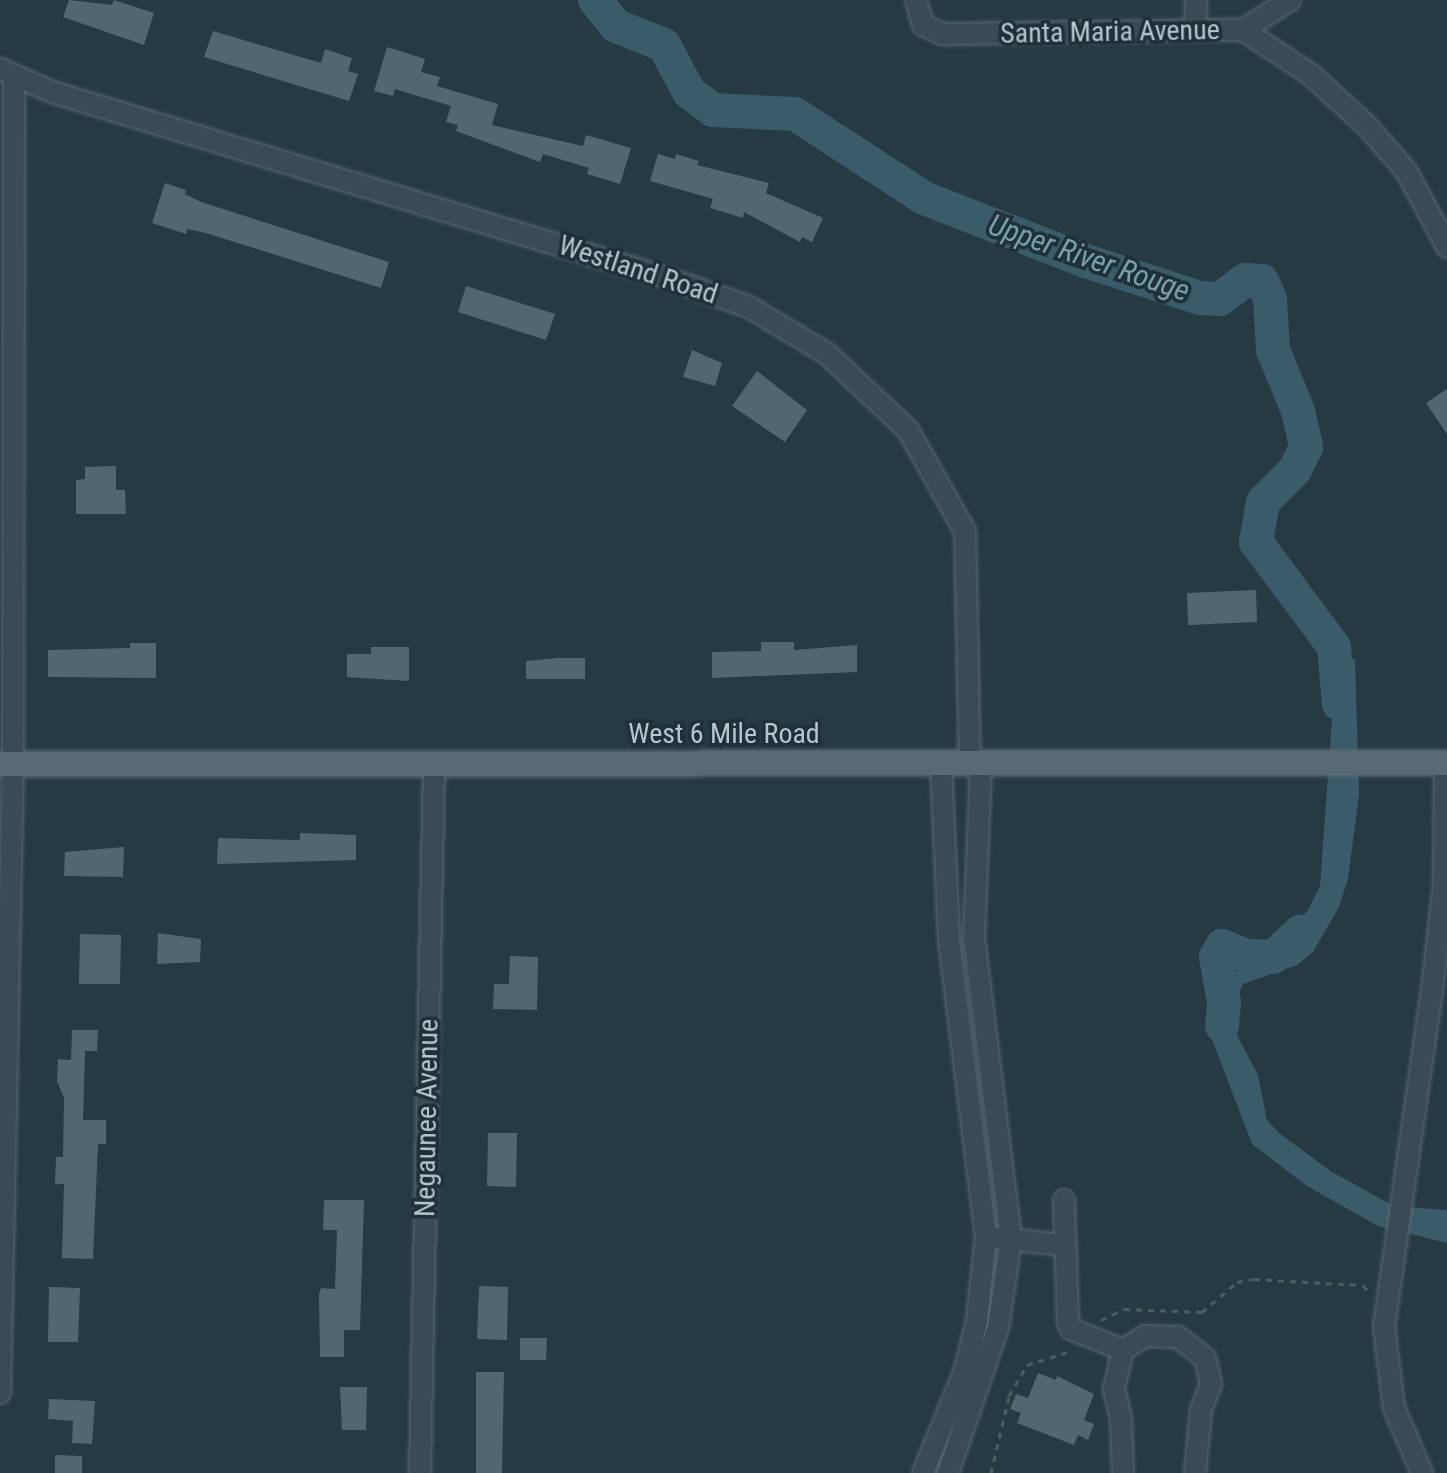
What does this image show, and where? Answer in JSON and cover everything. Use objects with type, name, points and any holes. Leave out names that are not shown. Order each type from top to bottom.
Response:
[{"type":"main road","name":"West 6 Mile Road","points":[[7,764],[1446,763]]},
{"type":"street","name":"Santa Maria Avenue","points":[[916,0],[923,25],[942,34],[1243,30],[1290,0]]},
{"type":"street","points":[[1195,31],[1196,0]]},
{"type":"street","points":[[1243,30],[1310,74],[1367,126],[1407,172],[1447,247]]},
{"type":"street","points":[[0,1393],[7,764],[7,73]]},
{"type":"street","name":"Westland Road","points":[[7,73],[667,278],[749,307],[826,353],[908,430],[965,531],[975,764],[974,939],[1011,1239],[998,1328],[948,1473]]},
{"type":"street","points":[[1423,1472],[1394,1408],[1384,1327],[1404,1204],[1445,872],[1446,763]]},
{"type":"street","name":"Negaunee Avenue","points":[[420,1473],[434,764]]},
{"type":"street","points":[[923,1473],[965,1370],[977,1321],[986,1237],[949,939],[941,764]]},
{"type":"street","points":[[949,939],[974,939]]},
{"type":"street","points":[[1064,1200],[1065,1315],[1071,1329],[1123,1350]]},
{"type":"street","points":[[986,1237],[1063,1245]]},
{"type":"street","points":[[1123,1473],[1121,1418],[1114,1389],[1123,1350],[1145,1336],[1178,1337],[1205,1358],[1211,1384],[1201,1410],[1195,1473]]},
{"type":"water","points":[[1355,659],[1359,795],[1348,879],[1339,907],[1313,952],[1297,965],[1243,984],[1232,1011],[1235,1031],[1258,1075],[1267,1120],[1279,1133],[1332,1172],[1394,1206],[1447,1210],[1447,1243],[1378,1226],[1307,1186],[1252,1144],[1211,1037],[1211,986],[1229,973],[1251,969],[1277,946],[1308,910],[1320,886],[1332,719],[1330,660]]},
{"type":"building","points":[[69,0],[112,5],[114,0],[154,13],[144,45],[63,17]]},
{"type":"building","points":[[213,31],[321,63],[325,49],[352,58],[348,71],[358,74],[349,101],[204,57]]},
{"type":"building","points":[[387,47],[425,59],[421,72],[440,77],[437,86],[498,104],[492,125],[583,146],[586,135],[631,148],[620,184],[587,174],[589,168],[543,154],[540,162],[456,131],[458,125],[446,122],[451,106],[395,89],[393,96],[374,91]]},
{"type":"building","points":[[658,154],[675,159],[676,154],[699,161],[697,165],[769,183],[766,193],[823,218],[812,242],[802,237],[800,242],[744,212],[743,218],[710,208],[713,199],[650,181]]},
{"type":"building","points":[[165,183],[186,190],[185,194],[201,202],[389,262],[381,288],[206,233],[187,229],[186,234],[152,223]]},
{"type":"building","points":[[466,286],[555,314],[546,340],[458,312]]},
{"type":"building","points":[[692,350],[722,363],[715,386],[683,377]]},
{"type":"building","points":[[757,371],[807,410],[785,442],[732,406]]},
{"type":"building","points":[[1447,389],[1447,434],[1426,403]]},
{"type":"building","points":[[116,466],[116,490],[125,490],[126,514],[76,514],[76,480],[85,479],[85,467]]},
{"type":"building","points":[[1256,590],[1257,622],[1188,625],[1187,593]]},
{"type":"building","points":[[761,642],[794,642],[794,650],[857,645],[857,672],[712,678],[712,652],[761,651]]},
{"type":"building","points":[[130,643],[156,643],[156,678],[48,677],[48,650],[130,648]]},
{"type":"building","points":[[371,647],[409,647],[409,681],[347,677],[347,654],[371,654]]},
{"type":"building","points":[[585,658],[585,679],[526,679],[526,661]]},
{"type":"building","points":[[300,833],[356,835],[356,860],[217,864],[218,838],[300,840]]},
{"type":"building","points":[[124,847],[123,877],[64,876],[65,852]]},
{"type":"building","points":[[158,933],[201,939],[200,962],[157,964]]},
{"type":"building","points":[[80,934],[121,935],[120,984],[79,984]]},
{"type":"building","points":[[510,956],[538,957],[537,1010],[493,1009],[494,984],[509,984]]},
{"type":"building","points":[[72,1030],[98,1030],[97,1051],[85,1051],[83,1120],[106,1120],[106,1144],[98,1144],[93,1259],[62,1258],[64,1184],[55,1184],[56,1157],[63,1157],[64,1098],[57,1081],[58,1059],[71,1060]]},
{"type":"building","points":[[488,1133],[517,1133],[516,1187],[487,1186]]},
{"type":"building","points":[[324,1200],[364,1200],[360,1330],[344,1330],[344,1357],[320,1357],[319,1295],[321,1288],[335,1289],[337,1230],[323,1230]]},
{"type":"building","points":[[479,1286],[508,1287],[507,1340],[477,1339]]},
{"type":"building","points":[[49,1287],[80,1288],[78,1342],[48,1342]]},
{"type":"building","points":[[520,1338],[547,1338],[546,1360],[520,1360]]},
{"type":"building","points":[[476,1372],[504,1372],[502,1473],[476,1473]]},
{"type":"building","points":[[1038,1373],[1056,1380],[1057,1376],[1094,1394],[1084,1420],[1094,1424],[1088,1440],[1078,1435],[1074,1445],[1017,1423],[1021,1413],[1010,1409],[1016,1394],[1028,1398]]},
{"type":"building","points":[[340,1387],[367,1387],[366,1430],[342,1430]]},
{"type":"building","points":[[49,1399],[95,1401],[92,1444],[72,1443],[73,1421],[48,1419]]},
{"type":"building","points":[[55,1455],[82,1456],[82,1473],[55,1473]]},
{"type":"waterway","name":"Upper River Rouge","points":[[595,0],[616,26],[664,45],[689,92],[713,110],[795,114],[924,198],[1086,261],[1200,298],[1220,299],[1245,280],[1262,281],[1270,299],[1273,350],[1298,411],[1306,447],[1295,470],[1263,502],[1256,542],[1334,647],[1339,704]]},
{"type":"waterway","name":"Upper River Rouge","points":[[1222,1026],[1224,1002],[1216,957],[1222,946],[1247,956],[1273,957],[1300,932]]}]
